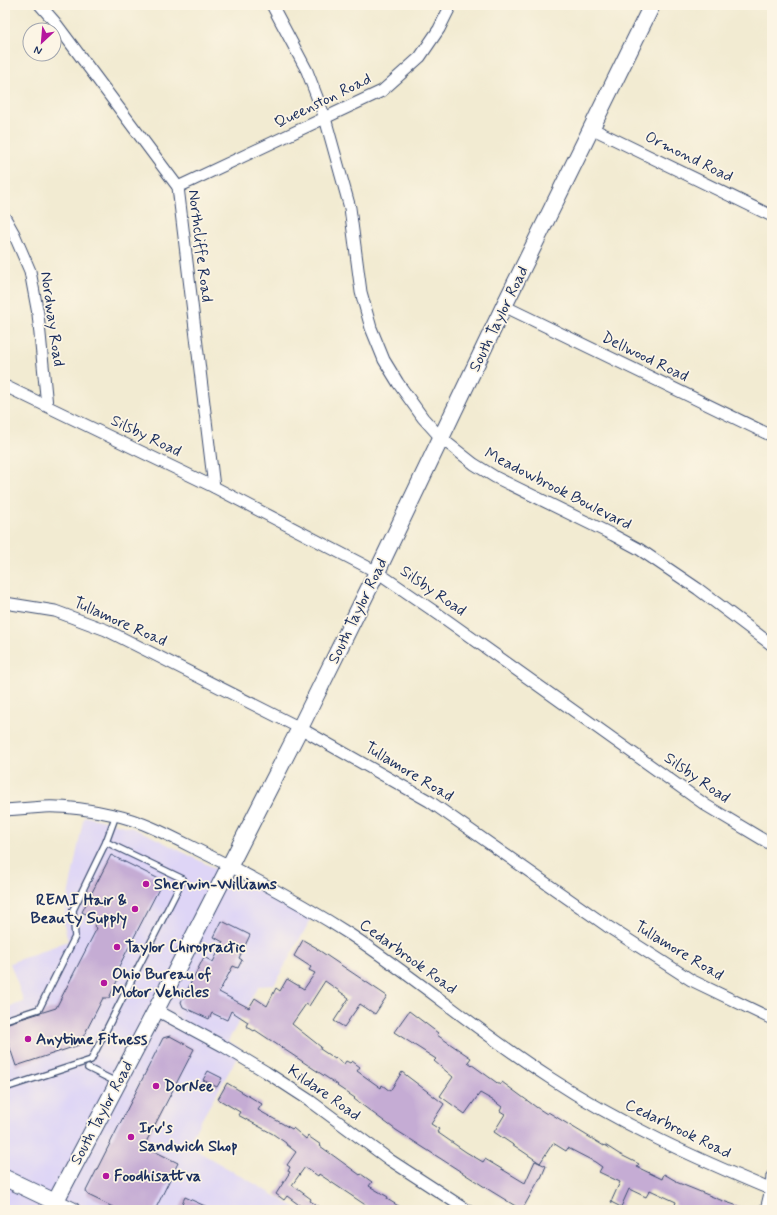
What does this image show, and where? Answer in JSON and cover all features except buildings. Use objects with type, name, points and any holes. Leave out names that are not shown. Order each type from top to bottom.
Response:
[{"type":"main road","name":"South Taylor Road","points":[[53,1206],[230,867],[300,728],[377,572],[504,306],[652,5]]},
{"type":"main road","points":[[5,1178],[53,1206],[72,1210]]},
{"type":"street","name":"Northcliffe Road","points":[[40,5],[54,21],[178,187],[214,487]]},
{"type":"street","name":"Meadowbrook Boulevard","points":[[272,5],[307,72],[325,118],[350,208],[361,292],[371,328],[384,360],[398,383],[423,418],[441,438],[463,456],[495,477],[639,549],[698,589],[772,645]]},
{"type":"street","name":"Queenston Road","points":[[178,187],[382,91],[420,57],[439,29],[451,5]]},
{"type":"street","name":"Ormond Road","points":[[591,128],[772,216]]},
{"type":"street","name":"Nordway Road","points":[[5,218],[14,234],[30,272],[38,314],[47,406]]},
{"type":"street","name":"Dellwood Road","points":[[504,306],[772,436]]},
{"type":"street","name":"Silsby Road","points":[[5,386],[214,487],[377,572],[448,620],[707,806],[772,845]]},
{"type":"street","name":"Tullamore Road","points":[[5,604],[55,611],[106,630],[300,728],[429,801],[607,926],[692,980],[772,1019]]},
{"type":"street","name":"Cedarbrook Road","points":[[5,810],[46,807],[83,809],[116,815],[152,828],[304,906],[352,935],[499,1044],[549,1078],[598,1108],[689,1155],[771,1190]]},
{"type":"street","name":"Kildare Road","points":[[156,1010],[223,1046],[266,1072],[309,1100],[396,1164],[468,1210]]},
{"type":"street","points":[[766,1210],[771,1190],[772,1176]]},
{"type":"lane","points":[[5,1020],[39,1008],[75,937],[73,910],[106,842],[116,815]]},
{"type":"lane","points":[[5,1081],[6,1088],[91,1060],[183,879],[106,842]]},
{"type":"lane","points":[[88,1068],[118,1083]]},
{"type":"shaded area","points":[[84,816],[130,827],[151,836],[285,904],[311,919],[274,985],[259,986],[228,1041],[242,1049],[187,1145],[300,1210],[5,1210],[5,1008],[24,1002],[10,963],[68,941],[63,921]]},
{"type":"place","name":"Sherwin-Williams","points":[[146,884]]},
{"type":"place","name":"REMI Hair & Beauty Supply","points":[[135,909]]},
{"type":"place","name":"Taylor Chiropractic","points":[[117,947]]},
{"type":"place","name":"Ohio Bureau of Motor Vehicles","points":[[104,983]]},
{"type":"place","name":"Anytime Fitness","points":[[28,1039]]},
{"type":"place","name":"DorNee","points":[[156,1086]]},
{"type":"place","name":"Irv's Sandwich Shop","points":[[131,1137]]},
{"type":"place","name":"Foodhisattva","points":[[106,1176]]}]
